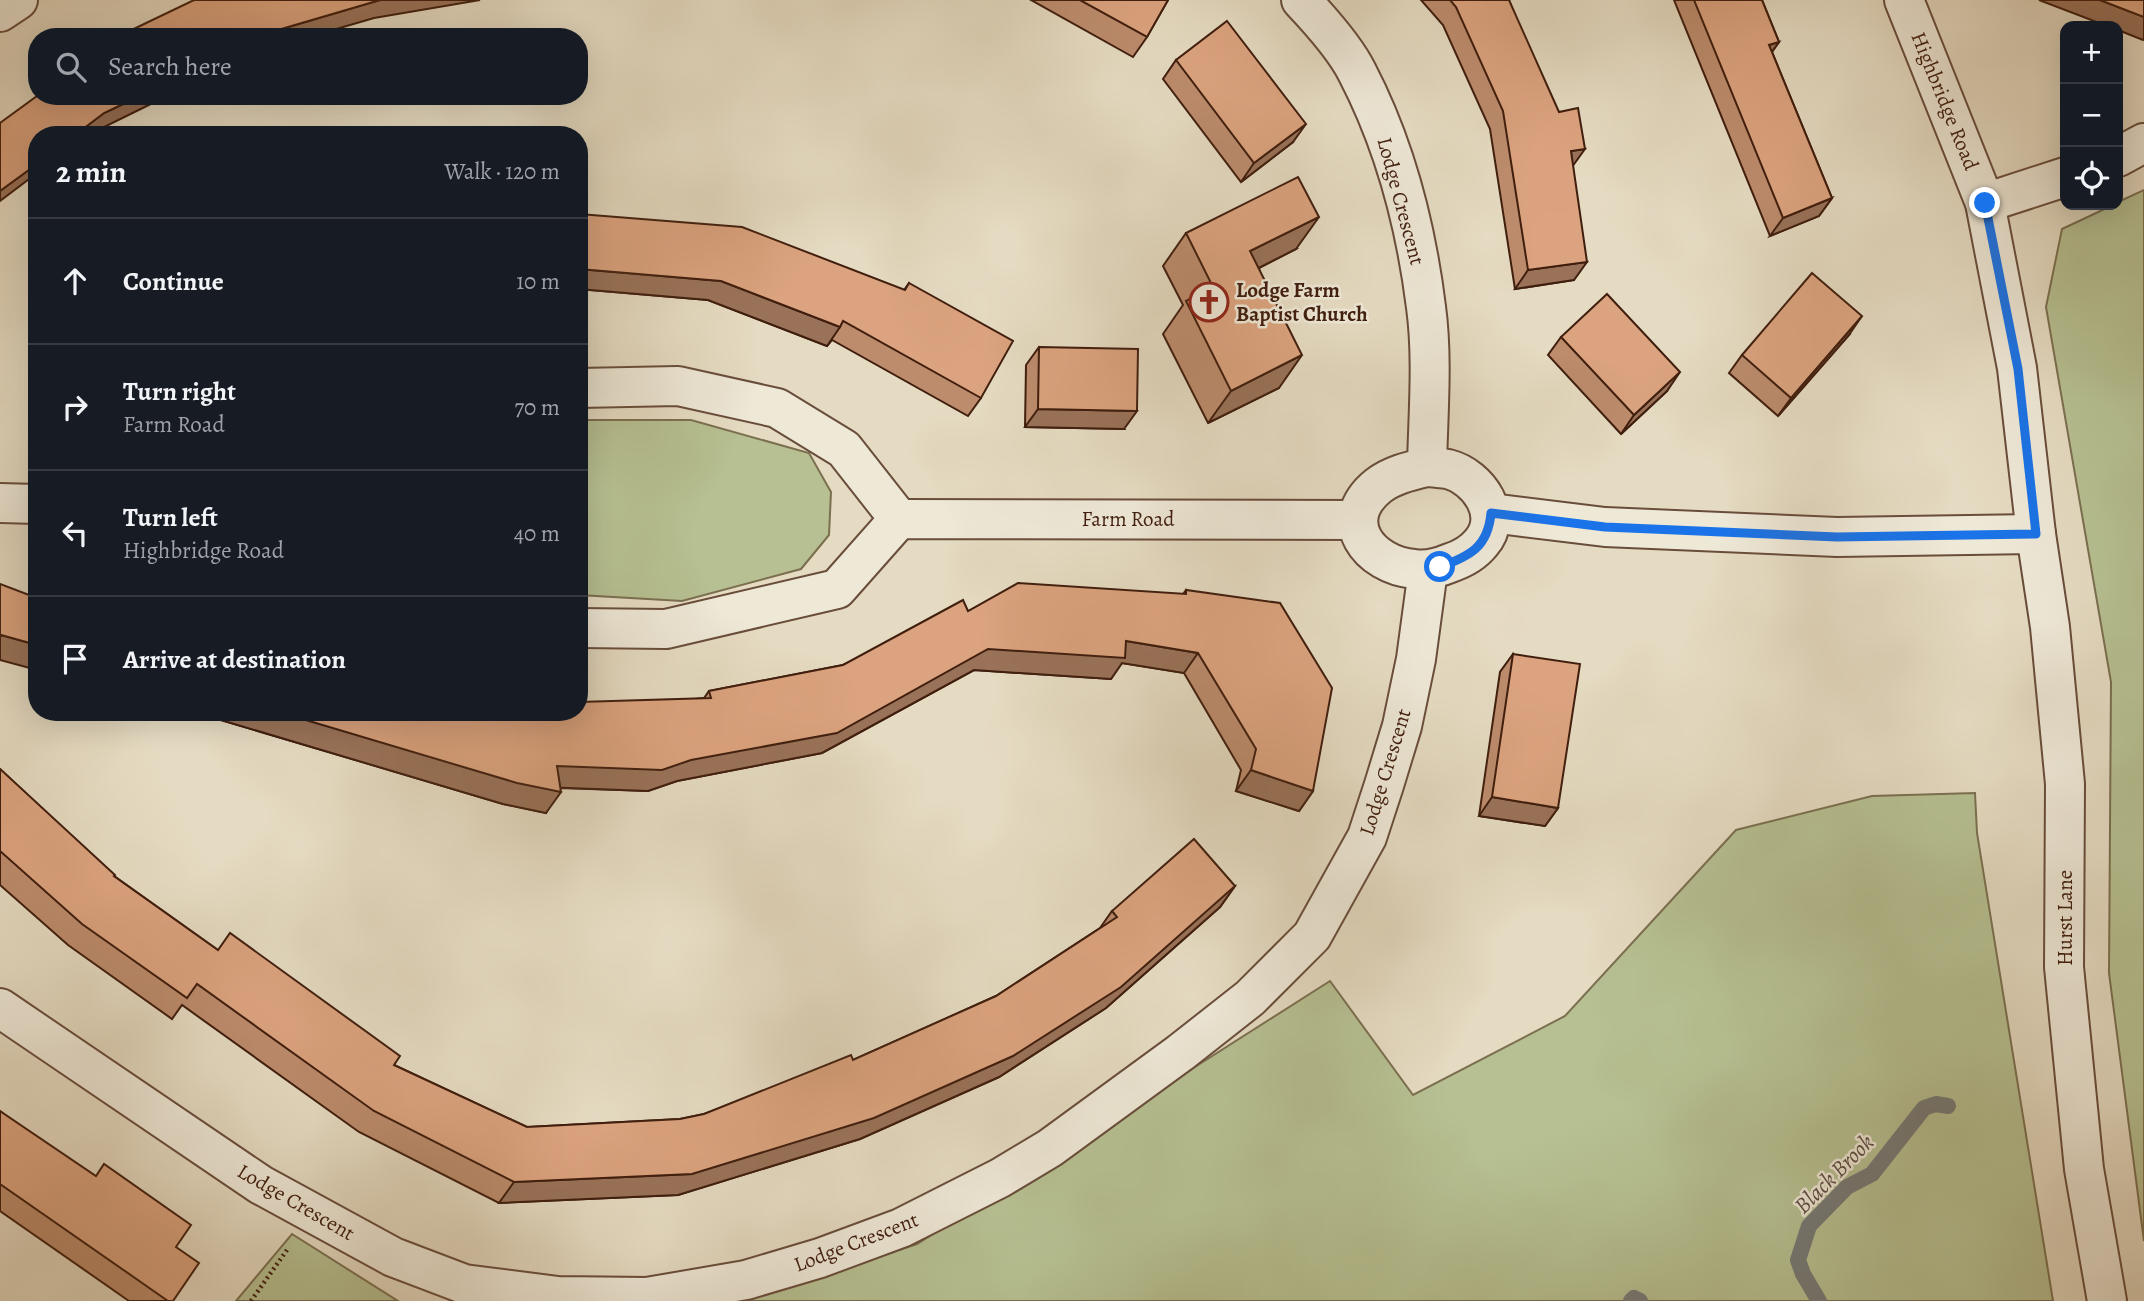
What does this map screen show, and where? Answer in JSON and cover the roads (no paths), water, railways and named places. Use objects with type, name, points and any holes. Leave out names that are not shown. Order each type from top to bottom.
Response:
[{"type":"street","points":[[0,12],[18,0]]},
{"type":"street","name":"Lodge Crescent","points":[[1301,0],[1356,69],[1388,144],[1401,186],[1427,309],[1427,467]]},
{"type":"street","name":"Highbridge Road","points":[[1904,0],[1985,203],[2018,369],[2036,534]]},
{"type":"street","points":[[2123,154],[2144,143]]},
{"type":"street","points":[[1985,203],[2060,179]]},
{"type":"street","points":[[588,388],[678,386],[776,408],[844,449],[899,519],[837,589],[666,629],[588,628]]},
{"type":"street","points":[[1427,467],[1449,469],[1465,477],[1487,501],[1491,513],[1490,528],[1483,541],[1463,558],[1427,570],[1404,568],[1374,554],[1360,536],[1356,520],[1364,501],[1377,487],[1405,472],[1427,467]]},
{"type":"street","points":[[0,503],[28,504]]},
{"type":"street","points":[[1491,513],[1605,527],[1810,536],[2036,534]]},
{"type":"street","name":"Farm Road","points":[[899,519],[1356,520]]},
{"type":"street","name":"Hurst Lane","points":[[2036,534],[2050,627],[2065,784],[2065,980],[2084,1169],[2107,1301]]},
{"type":"street","name":"Lodge Crescent","points":[[0,1008],[261,1185],[393,1256],[464,1284],[558,1296],[647,1297],[746,1280],[820,1258],[901,1228],[1000,1178],[1050,1148],[1250,998],[1312,936],[1367,837],[1384,785],[1402,726],[1416,659],[1427,570]]},
{"type":"waterway","name":"Black Brook","points":[[1819,1301],[1798,1260],[1809,1226],[1847,1187],[1872,1174],[1924,1108],[1936,1104],[1948,1106]]},
{"type":"waterway","name":"Black Brook","points":[[1631,1301],[1634,1298],[1640,1301]]},
{"type":"place","name":"Lodge Farm Baptist Church","points":[[1209,302]]}]
